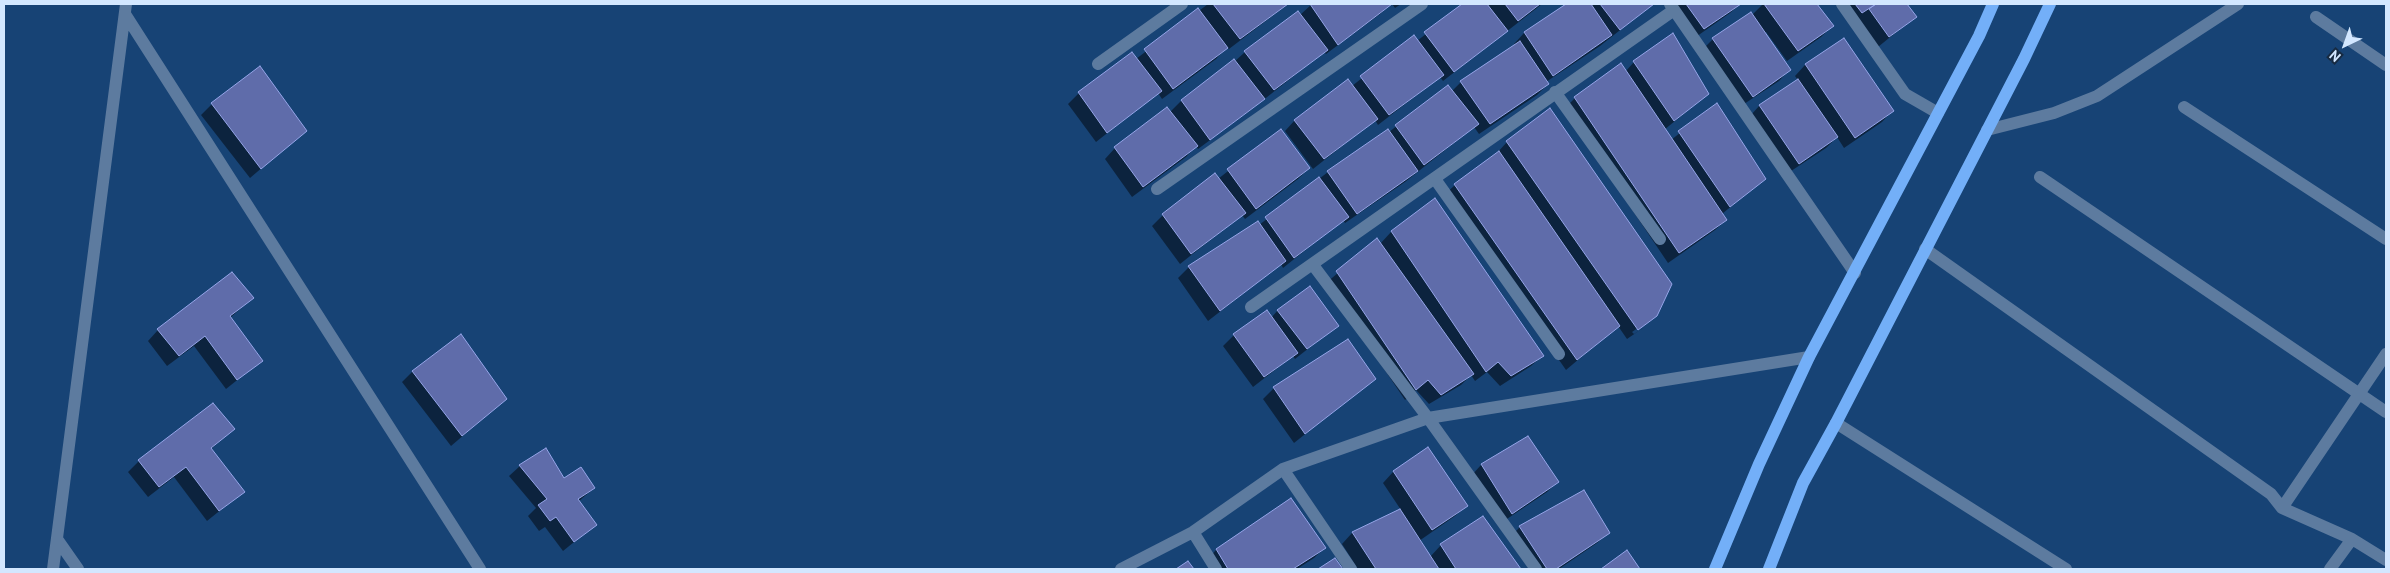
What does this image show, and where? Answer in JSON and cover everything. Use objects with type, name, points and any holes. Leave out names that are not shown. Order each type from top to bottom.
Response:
[{"type":"main road","points":[[1715,569],[1758,464],[1809,357],[1979,36],[1993,4]]},
{"type":"main road","points":[[1769,569],[1803,483],[1836,423],[2050,4]]},
{"type":"street","points":[[1098,64],[1182,4]]},
{"type":"street","points":[[1157,189],[1422,4]]},
{"type":"street","points":[[1842,4],[1905,94],[1938,113]]},
{"type":"street","points":[[1987,130],[2054,113],[2097,96],[2238,4]]},
{"type":"street","points":[[1251,307],[1313,265],[1672,7],[1855,273]]},
{"type":"street","points":[[53,569],[125,9]]},
{"type":"street","points":[[125,9],[480,569]]},
{"type":"street","points":[[2316,17],[2386,65]]},
{"type":"street","points":[[1555,92],[1660,239]]},
{"type":"street","points":[[2184,107],[2386,239]]},
{"type":"street","points":[[2040,177],[2386,412]]},
{"type":"street","points":[[1435,178],[1559,354]]},
{"type":"street","points":[[1925,249],[2271,494],[2282,508],[2352,539],[2386,560]]},
{"type":"street","points":[[1313,265],[1428,418],[1536,568]]},
{"type":"street","points":[[2282,508],[2386,354]]},
{"type":"street","points":[[1121,569],[1192,532],[1283,469],[1428,418],[1809,357]]},
{"type":"street","points":[[1836,423],[2066,569]]},
{"type":"street","points":[[1283,469],[1351,569]]},
{"type":"street","points":[[1192,532],[1216,569]]},
{"type":"street","points":[[57,539],[78,569]]},
{"type":"street","points":[[2330,569],[2352,539]]},
{"type":"building","points":[[1213,4],[1288,4],[1240,39]]},
{"type":"building","points":[[1310,4],[1392,4],[1338,45]]},
{"type":"building","points":[[1462,4],[1487,4],[1508,31],[1454,72],[1424,32]]},
{"type":"building","points":[[1505,4],[1540,4],[1518,21]]},
{"type":"building","points":[[1566,4],[1591,4],[1612,35],[1553,76],[1524,32]]},
{"type":"building","points":[[1600,4],[1654,4],[1620,30]]},
{"type":"building","points":[[1686,4],[1741,4],[1704,29]]},
{"type":"building","points":[[1764,4],[1817,4],[1834,26],[1798,51]]},
{"type":"building","points":[[1855,4],[1876,4],[1862,13]]},
{"type":"building","points":[[1876,4],[1907,4],[1917,17],[1889,37],[1869,9]]},
{"type":"building","points":[[1198,8],[1228,48],[1173,89],[1144,49]]},
{"type":"building","points":[[1298,11],[1328,50],[1274,90],[1244,51]]},
{"type":"building","points":[[1751,12],[1791,70],[1753,97],[1712,38]]},
{"type":"building","points":[[1673,33],[1709,94],[1674,121],[1633,61]]},
{"type":"building","points":[[1414,35],[1444,75],[1389,115],[1360,76]]},
{"type":"building","points":[[1844,38],[1894,111],[1855,138],[1805,64]]},
{"type":"building","points":[[1520,41],[1549,84],[1490,124],[1460,81]]},
{"type":"building","points":[[1132,52],[1162,91],[1107,133],[1078,92]]},
{"type":"building","points":[[1234,59],[1265,99],[1210,140],[1181,100]]},
{"type":"building","points":[[1621,63],[1727,220],[1679,253],[1574,97]]},
{"type":"building","points":[[260,66],[307,131],[261,169],[211,103]]},
{"type":"building","points":[[1348,79],[1378,119],[1324,159],[1294,120]]},
{"type":"building","points":[[1798,79],[1838,137],[1799,164],[1759,105]]},
{"type":"building","points":[[1448,85],[1479,124],[1424,165],[1395,125]]},
{"type":"building","points":[[1717,103],[1766,179],[1730,207],[1678,131]]},
{"type":"building","points":[[1167,107],[1198,146],[1143,187],[1114,147]]},
{"type":"building","points":[[1550,108],[1672,284],[1657,316],[1638,330],[1506,141]]},
{"type":"building","points":[[1281,129],[1310,168],[1256,209],[1227,169]]},
{"type":"building","points":[[1388,129],[1418,171],[1357,214],[1327,171]]},
{"type":"building","points":[[1499,151],[1620,326],[1577,360],[1454,184]]},
{"type":"building","points":[[1215,173],[1246,213],[1191,254],[1162,214]]},
{"type":"building","points":[[1319,177],[1349,217],[1294,258],[1265,217]]},
{"type":"building","points":[[1435,198],[1544,356],[1511,376],[1498,362],[1486,372],[1391,231]]},
{"type":"building","points":[[1258,221],[1286,261],[1220,311],[1188,266]]},
{"type":"building","points":[[1377,238],[1474,374],[1441,395],[1428,380],[1416,390],[1336,271]]},
{"type":"building","points":[[232,272],[254,298],[230,316],[263,361],[237,380],[205,336],[179,356],[157,329]]},
{"type":"building","points":[[1310,286],[1339,326],[1307,349],[1277,310]]},
{"type":"building","points":[[1267,310],[1298,353],[1264,377],[1233,334]]},
{"type":"building","points":[[461,334],[507,399],[462,436],[412,371]]},
{"type":"building","points":[[1348,339],[1376,379],[1305,434],[1273,387]]},
{"type":"building","points":[[213,403],[235,429],[211,448],[245,492],[219,511],[186,467],[159,487],[138,460]]},
{"type":"building","points":[[1528,436],[1559,482],[1512,514],[1481,464]]},
{"type":"building","points":[[1428,447],[1468,506],[1432,530],[1393,471]]},
{"type":"building","points":[[546,448],[564,478],[581,467],[595,488],[578,499],[597,525],[574,542],[556,517],[550,521],[538,505],[547,499],[519,465]]},
{"type":"building","points":[[1584,490],[1610,533],[1556,569],[1547,569],[1519,526]]},
{"type":"building","points":[[1291,498],[1326,548],[1293,569],[1228,569],[1216,549]]},
{"type":"building","points":[[1400,509],[1439,569],[1376,569],[1352,532]]},
{"type":"building","points":[[1483,516],[1521,569],[1456,569],[1440,544]]},
{"type":"building","points":[[1627,550],[1640,569],[1601,569]]},
{"type":"building","points":[[1335,558],[1343,569],[1318,569]]},
{"type":"building","points":[[1188,561],[1194,569],[1176,569]]}]
